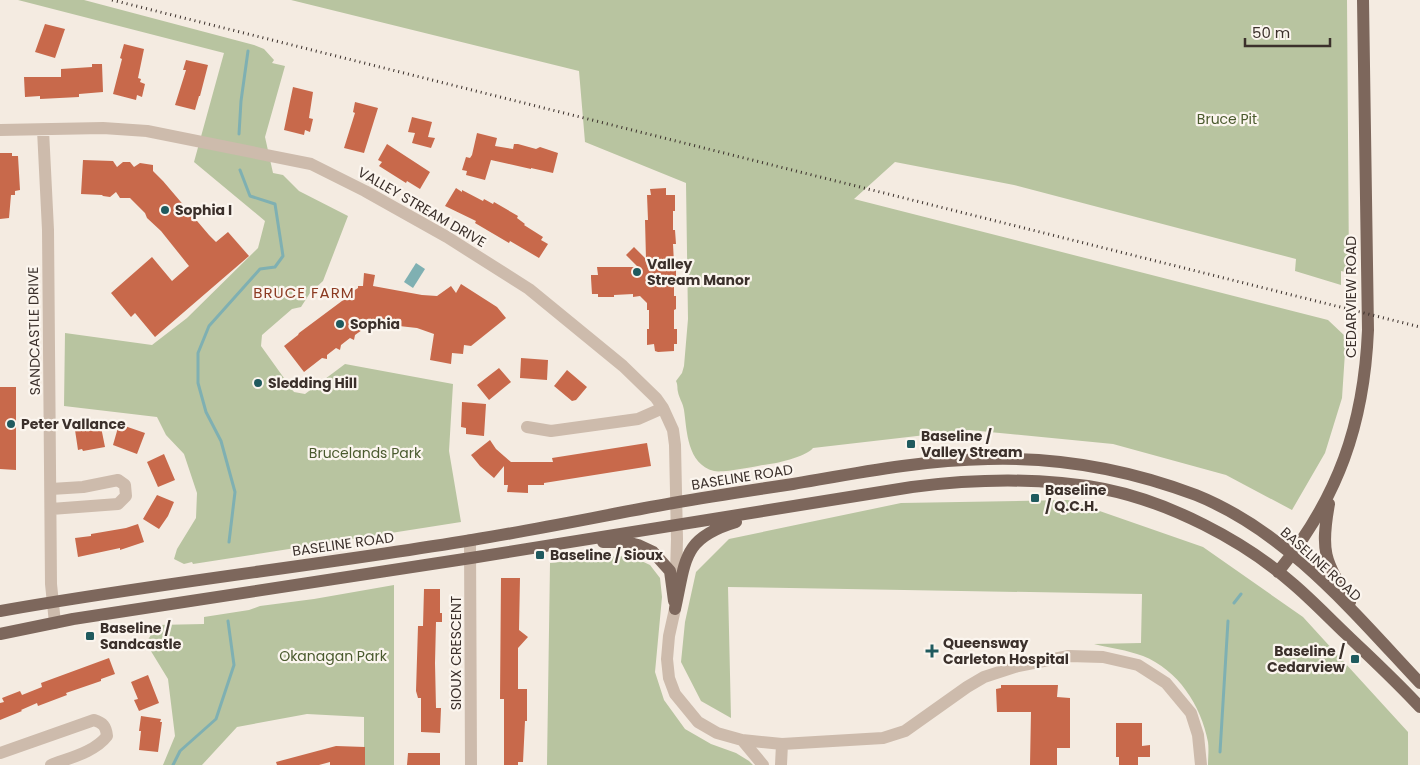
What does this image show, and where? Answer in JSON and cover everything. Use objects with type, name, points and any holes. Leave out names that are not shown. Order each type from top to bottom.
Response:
[{"type":"main road","name":"CEDARVIEW ROAD","points":[[1278,572],[1320,513],[1331,491],[1355,429],[1363,389],[1367,360],[1368,330],[1363,0]]},
{"type":"main road","name":"BASELINE ROAD","points":[[0,611],[53,601],[470,540],[677,502],[924,464],[990,459],[1059,462],[1135,476],[1197,496],[1233,513],[1292,554],[1360,620],[1420,683]]},
{"type":"main road","points":[[0,634],[55,623],[912,487],[967,481],[1043,482],[1086,486],[1126,494],[1172,511],[1237,544],[1292,583],[1399,684],[1420,707]]},
{"type":"main road","points":[[1331,491],[1324,534],[1325,554],[1334,575],[1360,620]]},
{"type":"main road","points":[[675,609],[687,558],[691,548],[703,535],[716,528],[781,508]]},
{"type":"main road","points":[[566,542],[626,542],[647,548],[670,571],[675,609]]},
{"type":"street","name":"VALLEY STREAM DRIVE","points":[[0,130],[103,128],[147,131],[311,164],[365,191],[447,237],[529,289],[624,366],[656,398],[673,430],[677,524],[675,609],[669,636],[667,659],[669,678],[675,694],[698,722],[717,733],[742,740],[782,744],[867,740],[895,736],[905,731],[961,690],[984,677],[1018,666],[1070,656],[1103,657],[1138,665],[1166,683],[1191,713],[1198,735],[1201,765]]},
{"type":"street","name":"SANDCASTLE DRIVE","points":[[43,130],[48,230],[51,584],[55,623]]},
{"type":"street","points":[[526,427],[551,430],[638,419],[663,408]]},
{"type":"street","points":[[51,489],[83,487],[118,480],[125,484],[126,496],[118,504],[51,509]]},
{"type":"street","name":"SIOUX CRESCENT","points":[[470,540],[472,765]]},
{"type":"street","points":[[0,753],[94,720],[106,728],[107,736],[102,743],[79,760],[51,765]]},
{"type":"street","points":[[742,740],[763,765]]},
{"type":"street","points":[[781,765],[782,744]]},
{"type":"green space","name":"Brucelands Park","points":[[18,0],[84,0],[254,45],[264,49],[274,60],[272,63],[285,66],[265,137],[273,173],[283,175],[299,191],[348,216],[323,281],[310,293],[301,307],[292,309],[262,335],[261,346],[294,392],[305,394],[345,364],[453,384],[449,451],[461,522],[193,564],[192,562],[184,564],[174,559],[177,549],[196,518],[197,493],[184,454],[166,435],[157,417],[64,406],[65,333],[152,345],[187,318],[258,248],[265,221],[194,162],[224,53]]},
{"type":"green space","name":"Bruce Pit","points":[[291,0],[1347,0],[1349,273],[1341,271],[1341,285],[1295,271],[1296,259],[1014,185],[895,162],[854,199],[1328,320],[1346,337],[1342,398],[1325,453],[1292,510],[1226,475],[1113,444],[969,430],[813,448],[790,460],[738,470],[714,471],[705,467],[693,454],[676,381],[682,373],[684,366],[688,319],[686,183],[585,142],[579,71]]},
{"type":"green space","points":[[1068,500],[1203,547],[1303,617],[1408,732],[1408,765],[1208,765],[1208,742],[1205,728],[1194,702],[1177,680],[1156,662],[1143,656],[1094,644],[1141,643],[1142,594],[728,587],[731,718],[701,701],[681,662],[685,622],[696,572],[729,539],[901,503]]},
{"type":"green space","points":[[619,556],[635,558],[650,565],[660,578],[662,597],[655,672],[664,700],[685,729],[711,744],[736,753],[753,765],[547,765],[550,563]]},
{"type":"green space","name":"Okanagan Park","points":[[394,585],[394,765],[364,765],[364,717],[307,714],[237,727],[202,765],[163,765],[175,736],[168,679],[146,643],[157,625],[204,624],[204,617],[249,610],[260,606]]},
{"type":"water","points":[[416,263],[425,269],[413,288],[404,282]]},
{"type":"building","points":[[45,24],[65,29],[55,58],[35,52]]},
{"type":"building","points":[[124,44],[144,49],[138,78],[141,79],[140,82],[145,84],[142,97],[137,95],[136,100],[113,94]]},
{"type":"building","points":[[186,60],[208,65],[195,110],[175,105],[186,70],[183,70]]},
{"type":"building","points":[[92,64],[102,64],[103,92],[79,94],[79,97],[40,99],[40,96],[25,97],[24,77],[61,77],[61,69],[92,67]]},
{"type":"building","points":[[293,87],[313,92],[309,118],[313,119],[310,132],[305,130],[304,135],[284,130]]},
{"type":"building","points":[[355,102],[378,108],[364,153],[344,148],[355,113],[353,112]]},
{"type":"building","points":[[412,117],[432,122],[428,137],[435,138],[431,148],[412,143],[415,133],[408,132]]},
{"type":"building","points":[[477,133],[497,138],[495,146],[513,149],[514,144],[518,144],[536,149],[540,147],[558,153],[553,173],[491,160],[485,180],[466,175],[467,171],[462,170],[466,157],[470,158],[472,155]]},
{"type":"building","points":[[387,144],[430,172],[420,189],[407,181],[406,183],[379,166],[382,162],[378,160]]},
{"type":"building","points":[[0,153],[12,153],[12,156],[18,156],[20,190],[15,191],[15,195],[11,195],[9,218],[0,219]]},
{"type":"building","points":[[83,160],[113,161],[117,167],[123,162],[130,162],[134,167],[140,163],[153,165],[153,171],[216,242],[228,232],[249,256],[155,337],[135,313],[131,317],[111,293],[152,257],[172,281],[189,266],[161,231],[130,198],[120,198],[116,192],[110,197],[81,194]]},
{"type":"building","points":[[456,188],[483,201],[484,199],[493,204],[494,202],[518,216],[517,218],[524,225],[543,237],[541,240],[548,244],[539,258],[510,241],[509,243],[475,223],[476,221],[445,206]]},
{"type":"building","name":"Valley Stream Manor","points":[[666,188],[666,195],[675,195],[675,211],[673,211],[673,230],[675,230],[676,244],[673,244],[674,263],[676,263],[676,276],[674,277],[676,309],[674,310],[674,329],[677,329],[677,344],[674,344],[674,351],[658,352],[655,351],[654,344],[647,345],[649,310],[647,310],[647,303],[640,296],[633,297],[633,294],[598,297],[598,294],[592,294],[591,275],[598,275],[597,267],[638,267],[626,255],[634,247],[646,259],[645,220],[648,220],[647,195],[651,195],[650,189]]},
{"type":"building","points":[[364,273],[375,275],[373,286],[422,295],[437,296],[451,286],[456,293],[461,284],[497,307],[506,318],[471,346],[464,345],[463,354],[452,353],[451,364],[430,360],[434,334],[417,328],[372,323],[355,335],[354,340],[350,338],[341,345],[340,350],[336,348],[327,355],[327,359],[322,358],[304,372],[284,346],[350,295],[358,286],[363,286]]},
{"type":"building","points":[[521,358],[548,360],[547,380],[520,378]]},
{"type":"building","points":[[499,368],[511,382],[489,400],[477,385]]},
{"type":"building","points":[[567,370],[587,387],[576,400],[572,401],[554,386]]},
{"type":"building","points":[[0,387],[16,387],[16,470],[0,469]]},
{"type":"building","points":[[462,402],[486,404],[484,436],[466,434],[466,428],[461,427]]},
{"type":"building","points":[[119,424],[145,433],[137,454],[113,445]]},
{"type":"building","points":[[101,427],[105,447],[83,451],[82,449],[78,450],[75,430]]},
{"type":"building","points":[[490,440],[496,449],[511,462],[553,462],[552,458],[647,443],[651,466],[544,483],[544,485],[528,485],[528,493],[507,492],[508,485],[504,485],[504,466],[494,478],[471,455]]},
{"type":"building","points":[[164,454],[175,480],[158,487],[147,462]]},
{"type":"building","points":[[157,495],[174,502],[168,516],[159,529],[143,519]]},
{"type":"building","points":[[138,524],[144,542],[120,550],[120,548],[78,557],[75,538],[91,536],[91,534]]},
{"type":"building","points":[[501,578],[520,578],[519,630],[528,637],[518,648],[518,689],[527,689],[527,721],[525,721],[523,762],[518,762],[518,765],[504,765],[504,699],[500,699]]},
{"type":"building","points":[[424,589],[440,589],[442,622],[436,622],[435,663],[436,708],[441,708],[440,733],[421,732],[421,698],[418,698],[416,691],[418,626],[423,626]]},
{"type":"building","points":[[109,658],[115,674],[38,706],[37,703],[0,720],[0,703],[4,702],[2,698],[20,691],[22,695],[42,687],[41,683]]},
{"type":"building","points":[[148,675],[159,703],[139,711],[134,700],[138,699],[131,682]]},
{"type":"building","points":[[1001,685],[1058,685],[1057,697],[1070,698],[1070,748],[1057,748],[1057,765],[1030,765],[1031,712],[997,712],[996,689],[1001,688]]},
{"type":"building","points":[[141,716],[161,719],[158,752],[139,750]]},
{"type":"building","points":[[1116,723],[1142,723],[1142,746],[1150,745],[1150,757],[1138,757],[1138,765],[1119,765],[1119,757],[1116,757]]},
{"type":"building","points":[[336,746],[365,747],[365,765],[330,765],[330,762],[319,765],[277,765],[276,762]]},
{"type":"building","points":[[408,753],[440,753],[440,765],[407,765]]},
{"type":"waterway","points":[[239,134],[241,101],[248,51]]},
{"type":"waterway","points":[[229,542],[235,492],[221,441],[206,412],[198,383],[198,353],[209,326],[260,269],[275,267],[283,256],[275,204],[250,196],[240,170]]},
{"type":"waterway","points":[[1234,603],[1241,594]]},
{"type":"waterway","points":[[173,765],[180,751],[216,719],[234,665],[228,621]]},
{"type":"waterway","points":[[1220,752],[1228,621]]},
{"type":"railway","points":[[112,0],[1420,327]]},
{"type":"place","name":"Sophia I","points":[[165,210]]},
{"type":"place","name":"Valley Stream Manor","points":[[637,272]]},
{"type":"place","name":"Sophia","points":[[340,324]]},
{"type":"place","name":"Sledding Hill","points":[[258,383]]},
{"type":"place","name":"Peter Vallance","points":[[11,424]]},
{"type":"place","name":"Baseline / Valley Stream","points":[[911,444]]},
{"type":"place","name":"Baseline / Q.C.H.","points":[[1035,498]]},
{"type":"place","name":"Baseline / Sioux","points":[[540,555]]},
{"type":"place","name":"Baseline / Sandcastle","points":[[90,636]]},
{"type":"place","name":"Queensway Carleton Hospital","points":[[932,651]]},
{"type":"place","name":"Baseline / Cedarview","points":[[1355,659]]},
{"type":"district","name":"BRUCE FARM","points":[[304,292]]}]
